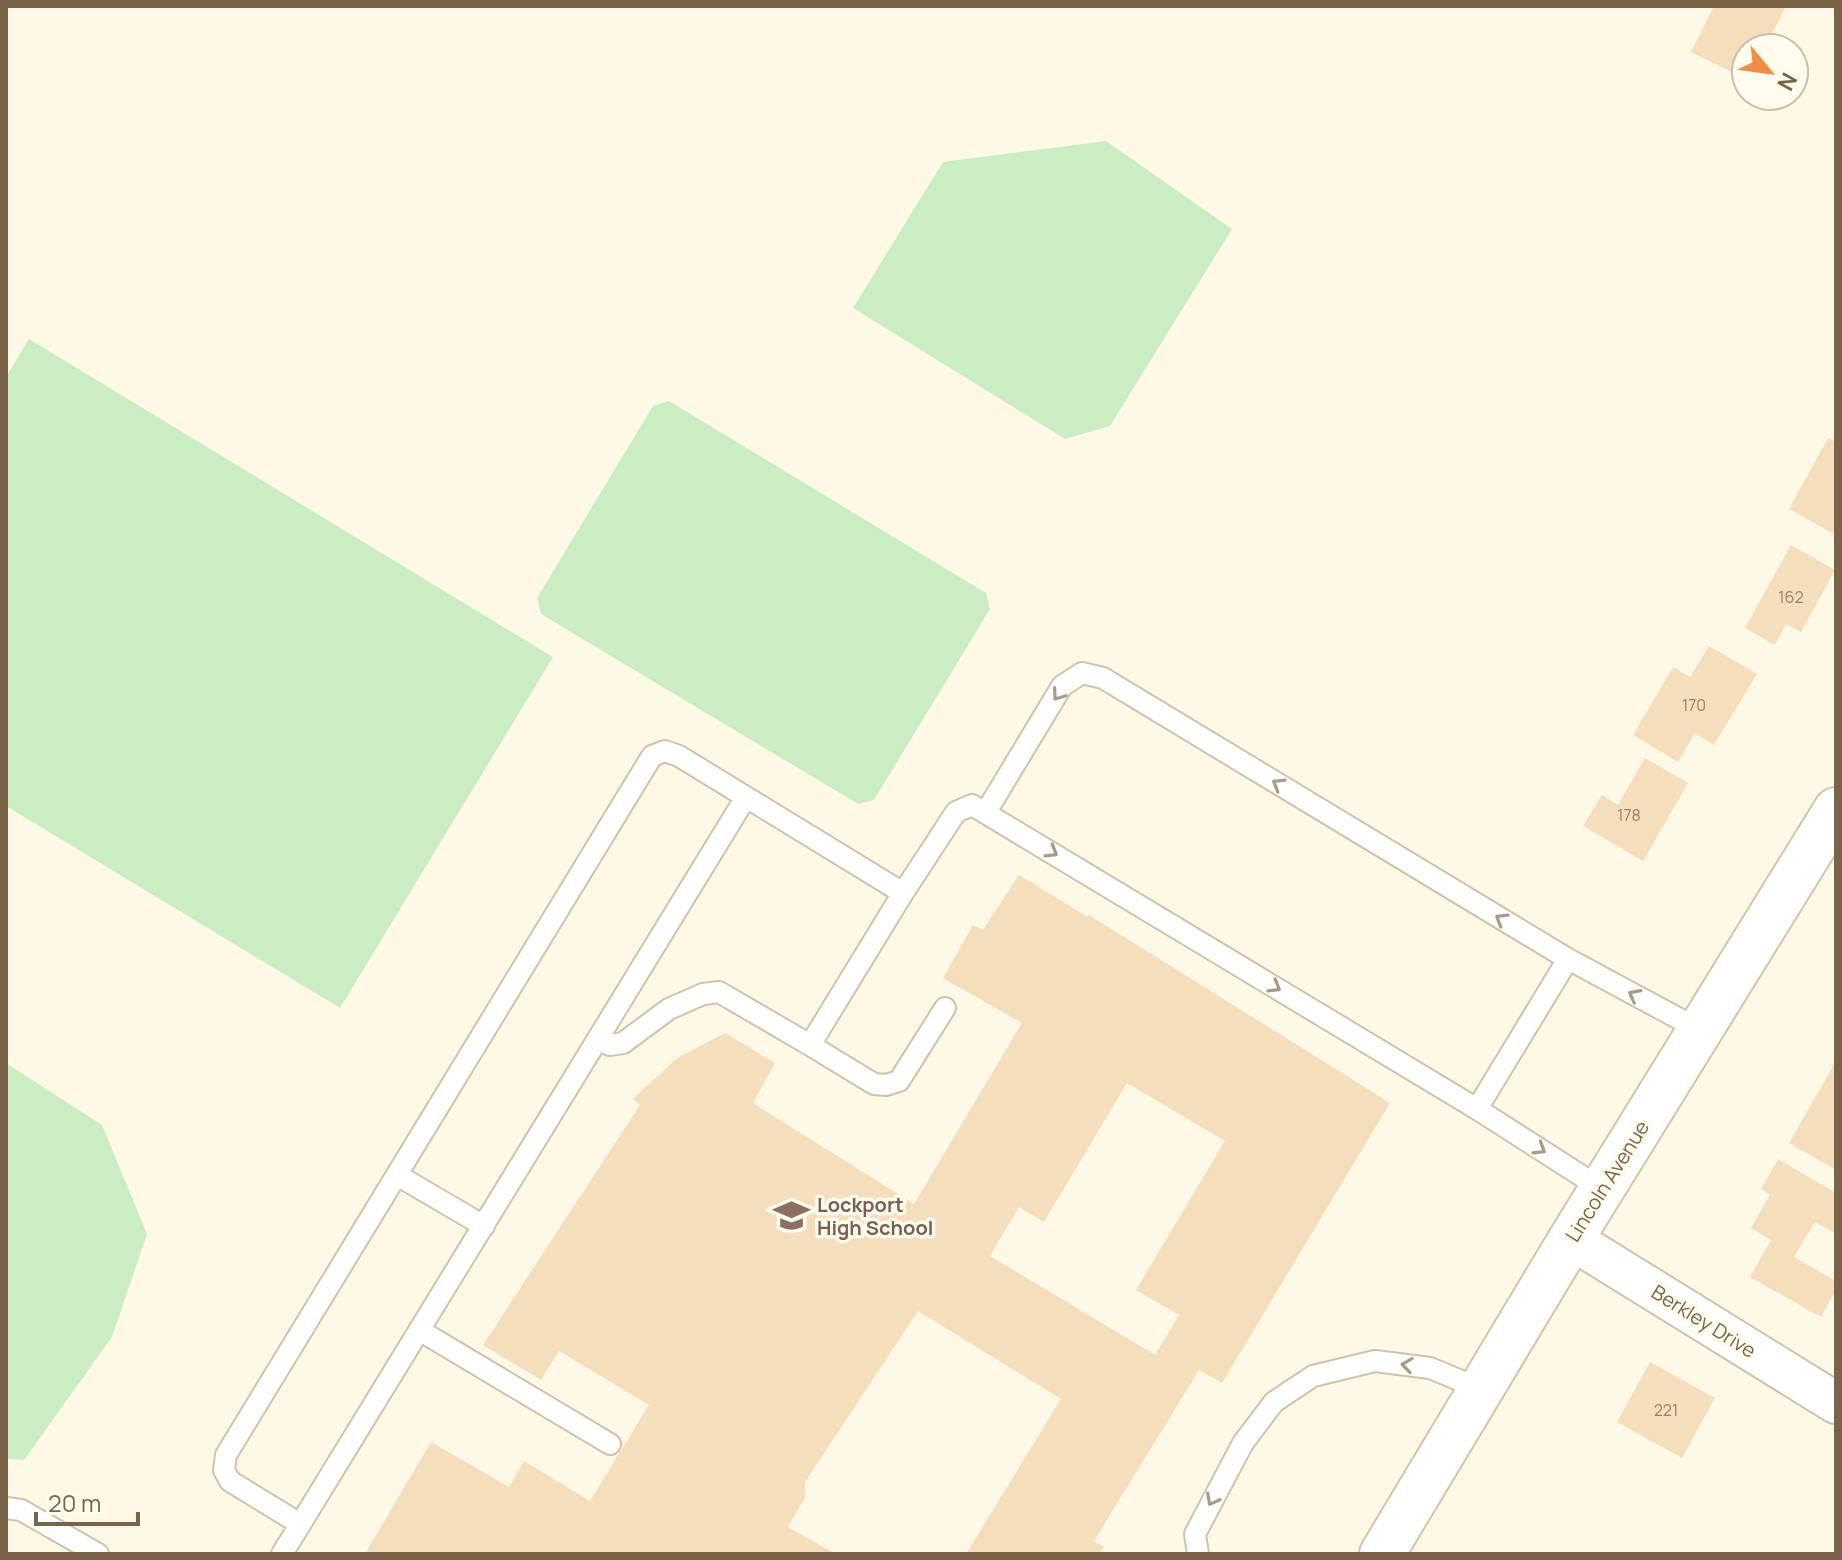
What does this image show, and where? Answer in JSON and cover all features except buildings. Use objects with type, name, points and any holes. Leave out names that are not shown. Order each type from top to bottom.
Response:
[{"type":"street","name":"Lincoln Avenue","points":[[1382,1554],[1571,1239],[1836,810]]},
{"type":"street","name":"Berkley Drive","points":[[1571,1239],[1836,1403]]},
{"type":"lane","points":[[986,812],[1062,686],[1082,673],[1103,678],[1568,959],[1700,1030]]},
{"type":"lane","points":[[300,1524],[230,1481],[224,1470],[226,1455],[652,756],[665,751],[679,756],[903,893]]},
{"type":"lane","points":[[282,1554],[746,797]]},
{"type":"lane","points":[[810,1045],[956,812],[972,805],[1477,1109],[1602,1189]]},
{"type":"lane","points":[[1477,1109],[1568,959]]},
{"type":"lane","points":[[598,1039],[610,1045],[623,1043],[669,1009],[703,994],[719,992],[874,1084],[886,1085],[899,1081],[945,1008]]},
{"type":"lane","points":[[397,1175],[484,1226]]},
{"type":"lane","points":[[419,1330],[610,1444]]},
{"type":"lane","points":[[1198,1554],[1195,1534],[1243,1443],[1274,1402],[1313,1376],[1375,1361],[1430,1368],[1481,1389]]},
{"type":"lane","points":[[6,1508],[21,1510],[98,1554]]},
{"type":"green space","points":[[1106,141],[1232,229],[1110,426],[1065,439],[853,308],[943,162]]},
{"type":"green space","points":[[29,339],[553,657],[340,1008],[6,806],[6,377]]},
{"type":"green space","points":[[669,401],[986,593],[990,609],[874,800],[858,804],[541,614],[537,598],[653,406]]},
{"type":"green space","points":[[6,1063],[102,1125],[147,1234],[112,1337],[24,1460],[6,1459]]},
{"type":"place","name":"Lockport High School","points":[[791,1215]]}]
